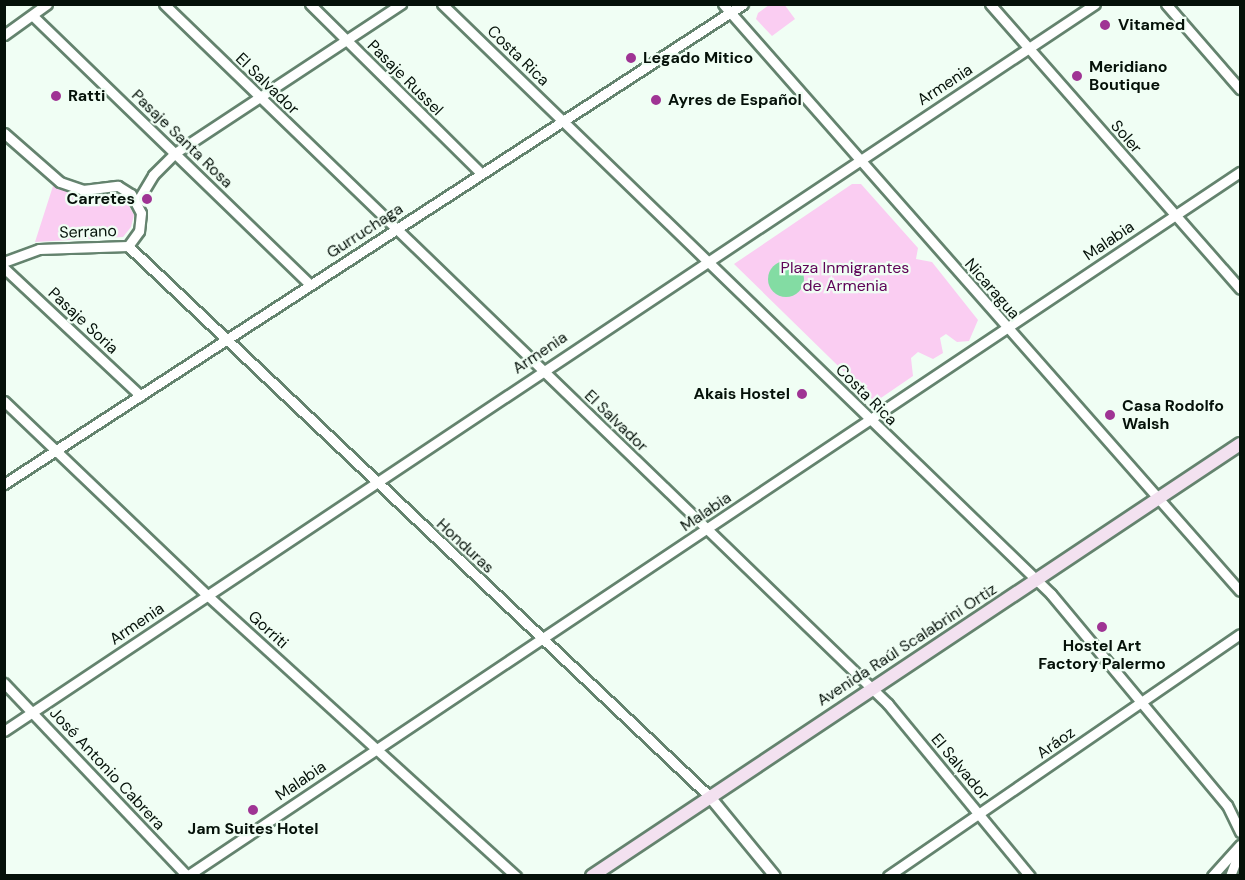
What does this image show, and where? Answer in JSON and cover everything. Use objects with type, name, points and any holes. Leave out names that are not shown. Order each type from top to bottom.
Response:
[{"type":"main road","name":"Avenida Raúl Scalabrini Ortiz","points":[[592,876],[871,687],[1240,444]]},
{"type":"street","points":[[4,35],[47,4]]},
{"type":"street","name":"El Salvador","points":[[164,4],[871,687],[1030,876]]},
{"type":"street","name":"Pasaje Russel","points":[[310,4],[480,172]]},
{"type":"street","points":[[4,133],[60,182],[83,190],[118,186],[137,202],[153,175],[175,153],[261,99],[401,4]]},
{"type":"street","name":"Costa Rica","points":[[442,4],[1036,580],[1227,806],[1240,832]]},
{"type":"street","name":"Nicaragua","points":[[723,4],[1007,328],[1159,496],[1240,591]]},
{"type":"street","name":"Gurruchaga","points":[[4,484],[224,342],[480,172],[742,4]]},
{"type":"street","name":"Soler","points":[[990,4],[1240,289]]},
{"type":"street","name":"Armenia","points":[[4,731],[374,481],[1095,4]]},
{"type":"street","points":[[1166,4],[1240,89]]},
{"type":"street","name":"Pasaje Santa Rosa","points":[[33,16],[310,284]]},
{"type":"street","name":"Malabia","points":[[187,876],[377,749],[544,642],[707,529],[1240,172]]},
{"type":"street","name":"Serrano","points":[[4,262],[39,249],[128,246],[139,231],[137,202]]},
{"type":"street","name":"Honduras","points":[[128,246],[224,342],[710,797],[775,876]]},
{"type":"street","name":"Pasaje Soria","points":[[4,268],[141,396]]},
{"type":"street","name":"Gorriti","points":[[4,401],[57,449],[207,595],[516,876]]},
{"type":"street","name":"Aráoz","points":[[888,876],[1240,634]]},
{"type":"street","name":"José Antonio Cabrera","points":[[4,683],[187,876]]},
{"type":"street","points":[[1212,876],[1240,844]]},
{"type":"street","points":[[1230,876],[1240,850]]},
{"type":"green space","points":[[784,4],[795,19],[772,36],[756,19],[758,13],[769,5]]},
{"type":"green space","name":"Plaza Inmigrantes de Armenia","points":[[852,184],[861,184],[918,248],[916,259],[932,262],[978,320],[969,341],[957,342],[946,334],[940,338],[943,353],[933,359],[918,352],[911,358],[913,376],[875,402],[734,264]]},
{"type":"green space","points":[[53,186],[84,198],[113,192],[123,195],[134,215],[131,227],[123,237],[35,242]]},
{"type":"shaded area","points":[[786,261],[799,266],[804,279],[799,292],[786,297],[773,292],[768,279],[773,266]]},
{"type":"place","name":"Vitamed","points":[[1105,25]]},
{"type":"place","name":"Legado Mitico","points":[[631,58]]},
{"type":"place","name":"Meridiano Boutique","points":[[1077,76]]},
{"type":"place","name":"Ratti","points":[[56,96]]},
{"type":"place","name":"Ayres de Español","points":[[656,100]]},
{"type":"place","name":"Carretes","points":[[147,199]]},
{"type":"place","name":"Akais Hostel","points":[[802,394]]},
{"type":"place","name":"Casa Rodolfo Walsh","points":[[1110,415]]},
{"type":"place","name":"Hostel Art Factory Palermo","points":[[1102,627]]},
{"type":"place","name":"Jam Suites Hotel","points":[[253,810]]}]
